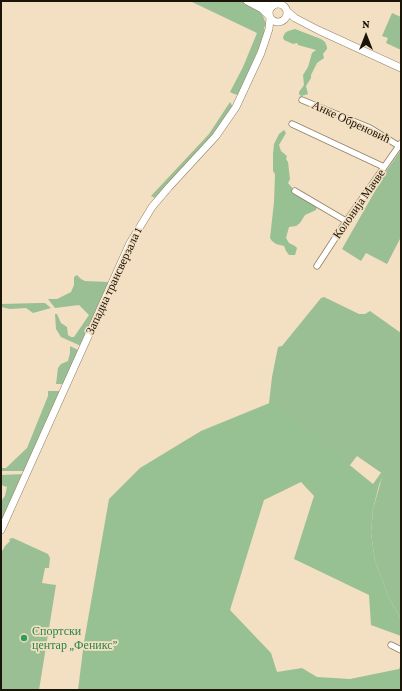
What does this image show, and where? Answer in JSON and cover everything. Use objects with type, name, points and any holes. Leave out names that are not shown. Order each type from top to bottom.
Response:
[{"type":"main road","points":[[247,1],[260,8],[273,21],[294,23],[318,30]]},
{"type":"main road","points":[[252,1],[264,5],[282,5],[295,18],[401,68]]},
{"type":"main road","points":[[281,22],[286,19],[287,1]]},
{"type":"main road","points":[[270,17],[269,10],[276,4]]},
{"type":"main road","name":"Западна трансверзала 1","points":[[261,53],[269,29],[270,17]]},
{"type":"main road","name":"Западна трансверзала 1","points":[[1,530],[130,243],[152,207],[226,123],[236,108],[261,53],[273,31],[281,22]]},
{"type":"street","name":"Анке Обреновић","points":[[302,100],[370,128],[400,144]]},
{"type":"street","points":[[292,124],[384,167]]},
{"type":"street","name":"Колонија Мачве","points":[[317,266],[346,221],[400,144]]},
{"type":"street","points":[[294,191],[346,221]]},
{"type":"street","points":[[391,644],[401,650]]},
{"type":"green space","points":[[190,1],[244,1],[259,10],[263,16],[266,24],[264,28],[265,33],[239,95],[230,92],[243,67],[257,33]]},
{"type":"green space","points":[[210,1],[234,1],[261,16],[257,22],[253,20],[252,22],[247,22],[244,26],[231,16],[230,11],[221,5],[218,7],[215,6],[216,2]]},
{"type":"green space","points":[[392,13],[401,17],[401,50],[386,43],[388,38],[382,36]]},
{"type":"green space","points":[[295,29],[321,39],[325,42],[327,47],[323,54],[324,58],[317,63],[306,86],[308,94],[301,96],[299,92],[304,85],[303,75],[308,67],[312,53],[316,50],[284,40],[283,37],[285,33]]},
{"type":"green space","points":[[230,102],[233,107],[223,123],[192,159],[155,198],[151,196],[209,134]]},
{"type":"green space","points":[[284,130],[286,133],[279,145],[281,151],[287,156],[286,159],[288,162],[290,179],[288,183],[295,191],[304,192],[317,207],[316,210],[305,215],[296,226],[289,227],[286,238],[289,243],[297,248],[295,255],[289,255],[284,246],[276,244],[270,238],[274,202],[274,144],[279,134]]},
{"type":"green space","points":[[401,150],[401,237],[387,264],[366,253],[361,261],[342,249],[387,170]]},
{"type":"green space","points":[[77,275],[85,281],[109,282],[81,346],[61,337],[56,329],[55,314],[57,314],[61,323],[67,327],[68,335],[71,337],[74,337],[89,315],[79,305],[55,308],[48,299],[57,299],[71,292],[74,285],[74,277]]},
{"type":"green space","points":[[324,297],[359,314],[365,314],[370,311],[401,333],[401,619],[389,598],[375,561],[371,533],[373,509],[383,474],[357,456],[347,469],[269,403],[278,347],[282,346],[321,298]]},
{"type":"green space","points":[[45,303],[51,308],[33,313],[26,308],[10,309],[1,307],[1,304]]},
{"type":"green space","points":[[70,346],[78,350],[78,353],[63,384],[56,384],[58,368],[61,364],[68,361]]},
{"type":"green space","points":[[48,391],[61,391],[24,471],[1,471],[1,468],[6,468],[27,448],[48,396]]},
{"type":"green space","points":[[272,402],[373,484],[388,463],[379,485],[373,509],[371,533],[375,561],[389,598],[401,619],[401,636],[371,625],[369,595],[294,559],[314,496],[301,482],[264,500],[230,610],[271,653],[277,672],[302,668],[317,677],[350,679],[399,669],[401,665],[401,690],[78,690],[84,642],[109,499],[140,468],[201,431]]},
{"type":"green space","points":[[23,474],[1,523],[1,501],[5,496],[7,487],[1,485],[1,475]]},
{"type":"green space","name":"Спортски центар „Феникс”","points":[[13,538],[48,554],[50,558],[49,568],[45,568],[42,583],[56,585],[39,690],[1,690],[1,553],[10,541],[9,539]]},
{"type":"place","name":"Спортски центар „Феникс”","points":[[24,638]]}]
